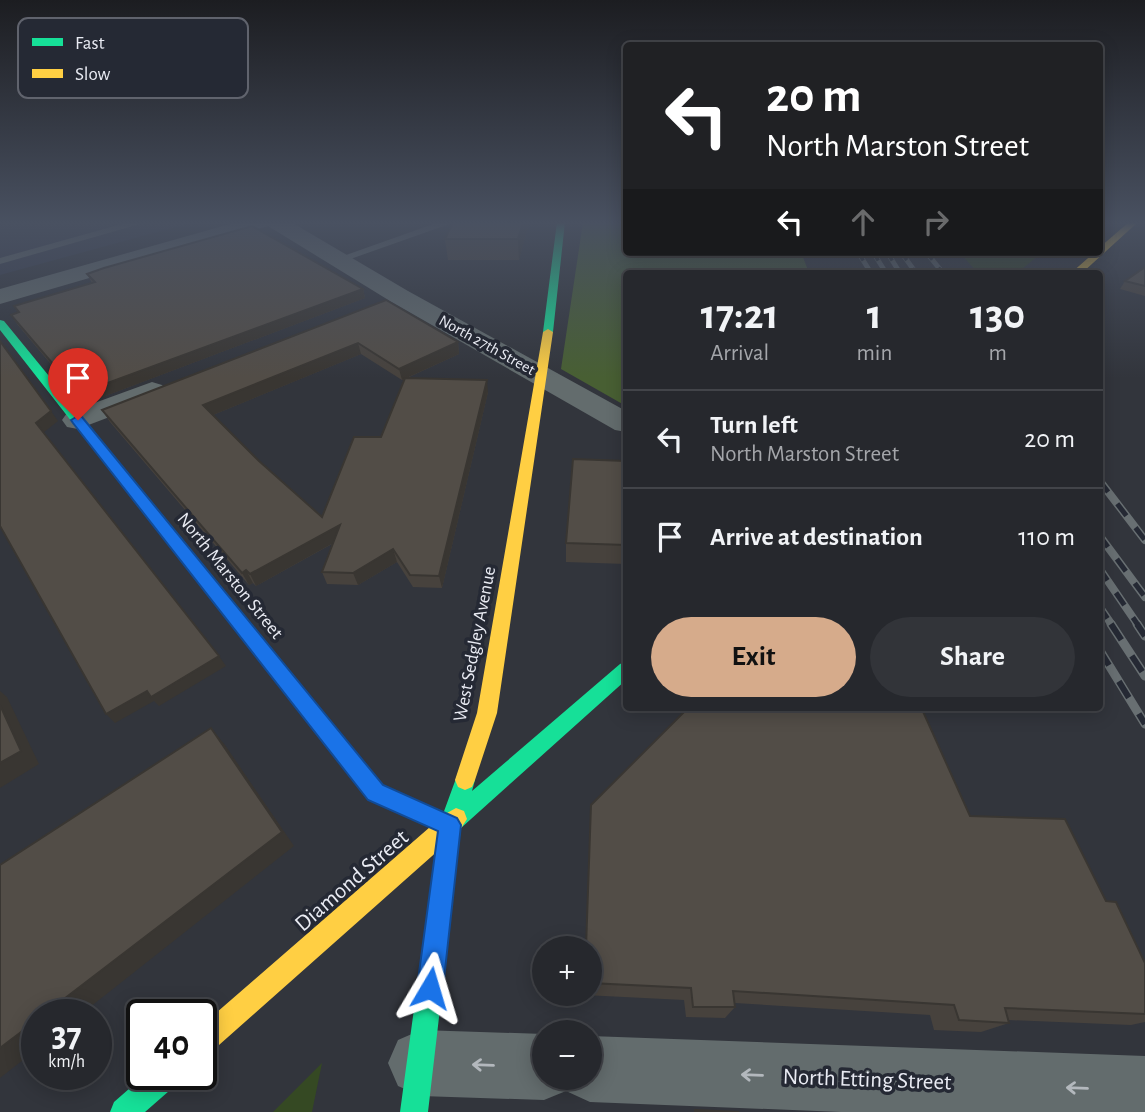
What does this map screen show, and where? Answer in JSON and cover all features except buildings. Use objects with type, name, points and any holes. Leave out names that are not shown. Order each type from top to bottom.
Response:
[{"type":"street","points":[[0,297],[80,274]]},
{"type":"street","name":"North 27th Street","points":[[362,274],[623,421]]},
{"type":"street","name":"West Sedgley Avenue","points":[[418,1087],[450,825],[487,713],[542,376],[555,274]]},
{"type":"street","points":[[374,306],[399,296]]},
{"type":"street","name":"North Marston Street","points":[[0,323],[376,793],[450,825]]},
{"type":"street","points":[[78,420],[181,380]]},
{"type":"street","name":"Diamond Street","points":[[217,1030],[623,672]]},
{"type":"street","name":"North Etting Street","points":[[602,1069],[1145,1090]]},
{"type":"street","points":[[418,1087],[532,1070]]},
{"type":"street","points":[[124,1112],[149,1090]]},
{"type":"green space","points":[[575,274],[623,274],[623,404],[561,369]]},
{"type":"green space","points":[[322,1063],[312,1112],[273,1112]]},
{"type":"railway","points":[[1103,485],[1145,540]]},
{"type":"railway","points":[[1103,540],[1145,597]]},
{"type":"railway","points":[[1103,574],[1138,625]]},
{"type":"railway","points":[[1103,612],[1112,625]]},
{"type":"railway","points":[[1111,624],[1145,676]]},
{"type":"railway","points":[[1137,624],[1145,636]]},
{"type":"railway","points":[[1103,656],[1145,724]]},
{"type":"traffic: fast","points":[[548,332],[555,274]]},
{"type":"traffic: fast","points":[[0,323],[284,678]]},
{"type":"traffic: fast","points":[[456,819],[623,672]]},
{"type":"traffic: fast","points":[[414,1112],[450,825],[465,780]]},
{"type":"traffic: fast","points":[[124,1112],[149,1090]]},
{"type":"traffic: slow","points":[[465,780],[487,713],[548,332]]},
{"type":"traffic: slow","points":[[284,678],[376,793],[450,825]]},
{"type":"traffic: slow","points":[[217,1030],[456,819]]},
{"type":"route","points":[[78,420],[376,793],[450,825],[430,988]]}]
